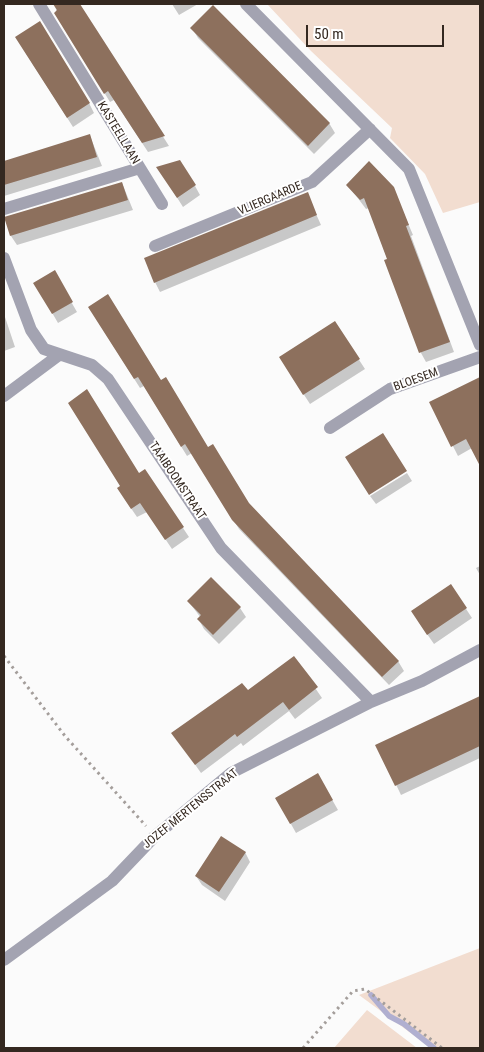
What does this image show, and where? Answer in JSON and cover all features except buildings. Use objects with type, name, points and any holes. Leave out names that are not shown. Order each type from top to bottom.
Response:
[{"type":"street","name":"KASTEELLAAN","points":[[4,209],[140,168],[39,4]]},
{"type":"street","points":[[246,4],[409,169],[480,345]]},
{"type":"street","name":"VLIERGAARDE","points":[[155,246],[312,182],[370,130]]},
{"type":"street","points":[[140,168],[162,204]]},
{"type":"street","name":"TAAIBOOMSTRAAT","points":[[4,258],[30,330],[44,349],[92,365],[108,379],[221,548],[371,702]]},
{"type":"street","points":[[4,396],[59,355]]},
{"type":"street","name":"BLOESEM","points":[[330,428],[390,390],[480,357]]},
{"type":"street","name":"JOZEF MERTENSSTRAAT","points":[[4,960],[112,881],[154,837],[231,773],[371,702],[422,680],[480,650]]},
{"type":"path","points":[[4,656],[41,706],[154,837]]},
{"type":"path","points":[[303,1048],[353,991],[365,989],[442,1048]]},
{"type":"shaded area","points":[[267,4],[480,4],[480,202],[443,213],[425,174],[390,138],[392,128],[311,51]]},
{"type":"shaded area","points":[[480,948],[480,1048],[431,1048],[359,995]]},
{"type":"shaded area","points":[[367,1010],[417,1048],[334,1048]]},
{"type":"waterway","points":[[371,995],[389,1016],[404,1024],[434,1048]]}]
